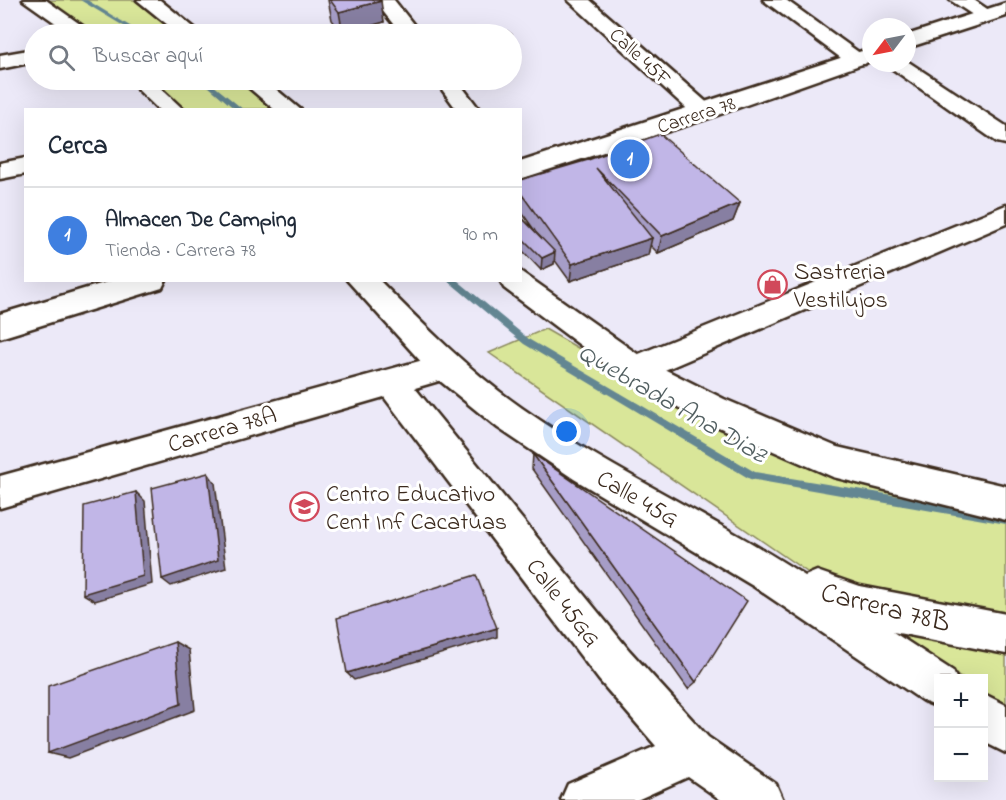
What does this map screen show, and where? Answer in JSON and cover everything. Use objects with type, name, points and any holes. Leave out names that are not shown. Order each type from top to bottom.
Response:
[{"type":"street","points":[[33,0],[69,24]]},
{"type":"street","points":[[147,0],[179,24]]},
{"type":"street","points":[[384,0],[403,24]]},
{"type":"street","name":"Calle 45F","points":[[578,0],[704,112]]},
{"type":"street","points":[[773,0],[862,55]]},
{"type":"street","points":[[962,1],[986,15]]},
{"type":"street","points":[[916,39],[1006,9]]},
{"type":"street","name":"Carrera 78","points":[[522,170],[704,112],[862,57]]},
{"type":"street","points":[[0,62],[24,58]]},
{"type":"street","points":[[908,72],[1006,137]]},
{"type":"street","points":[[150,90],[170,108]]},
{"type":"street","points":[[264,90],[287,108]]},
{"type":"street","points":[[454,90],[467,108]]},
{"type":"street","points":[[0,171],[24,166]]},
{"type":"street","points":[[635,369],[1006,214]]},
{"type":"street","points":[[0,326],[145,282]]},
{"type":"street","name":"Calle 45G","points":[[363,282],[445,367],[510,418],[586,468],[767,573],[934,683]]},
{"type":"street","points":[[517,282],[635,369],[712,409],[833,462],[1005,501]]},
{"type":"street","name":"Carrera 78A","points":[[0,492],[445,367]]},
{"type":"street","name":"Calle 45GG","points":[[390,381],[614,665],[692,753],[760,800]]},
{"type":"street","name":"Carrera 78B","points":[[767,573],[860,606],[1006,634]]},
{"type":"street","points":[[988,719],[1006,731]]},
{"type":"street","points":[[584,800],[692,753]]},
{"type":"green space","points":[[44,0],[134,0],[165,24],[80,24]]},
{"type":"green space","points":[[162,90],[250,90],[275,108],[184,108]]},
{"type":"green space","points":[[545,329],[665,398],[850,482],[1006,516],[1006,709],[988,697],[988,674],[955,674],[489,353]]},
{"type":"building","points":[[330,0],[380,0],[381,1],[339,12]]},
{"type":"building","points":[[660,134],[740,203],[662,236],[596,168],[652,238],[572,264],[522,195],[522,179],[588,160]]},
{"type":"building","points":[[522,218],[555,252],[542,258],[522,238]]},
{"type":"building","points":[[533,454],[747,601],[696,682]]},
{"type":"building","points":[[208,473],[218,560],[162,579],[152,488]]},
{"type":"building","points":[[136,492],[143,576],[83,594],[84,506]]},
{"type":"building","points":[[476,575],[497,628],[347,673],[337,618]]},
{"type":"building","points":[[175,642],[181,704],[48,753],[48,686]]},
{"type":"waterway","name":"Quebrada Ana Diaz","points":[[83,0],[123,24]]},
{"type":"waterway","name":"Quebrada Ana Diaz","points":[[216,90],[239,108]]},
{"type":"waterway","name":"Quebrada Ana Diaz","points":[[453,282],[527,342],[753,476],[1006,519]]},
{"type":"place","name":"Almacen De Camping","points":[[630,159]]},
{"type":"place","name":"Sastreria Vestilujos","points":[[773,285]]},
{"type":"place","name":"Centro Educativo Cent Inf Cacatuas","points":[[305,507]]}]
